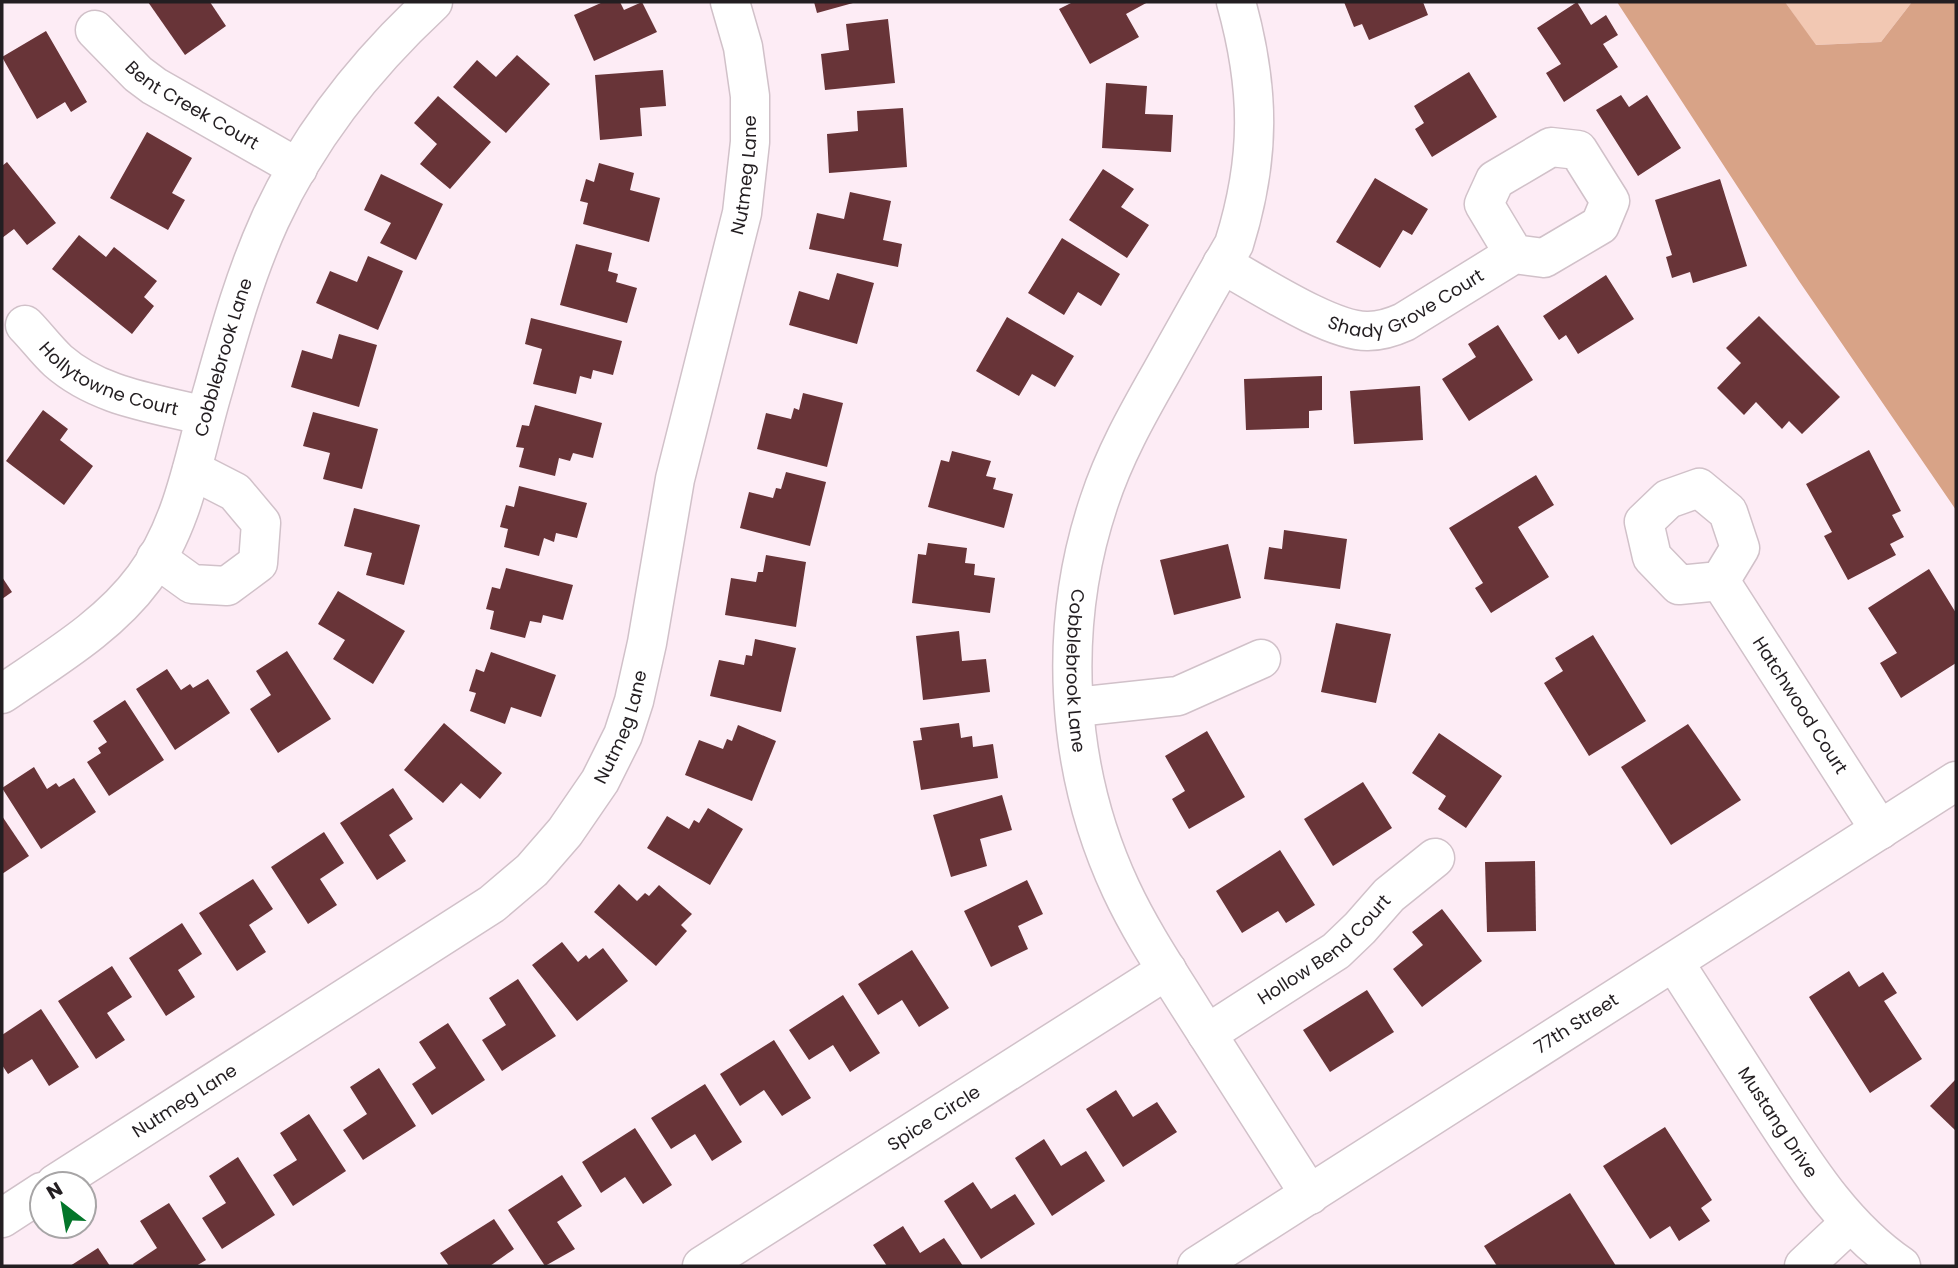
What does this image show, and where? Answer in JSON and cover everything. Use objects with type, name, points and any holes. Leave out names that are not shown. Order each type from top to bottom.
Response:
[{"type":"street","name":"Cobblebrook Lane","points":[[2,694],[74,644],[114,612],[145,577],[174,527],[185,498],[205,416],[241,294],[270,220],[320,130],[367,67],[433,2]]},
{"type":"street","name":"Nutmeg Lane","points":[[77,1170],[492,904],[532,870],[565,832],[600,781],[623,735],[634,701],[647,643],[675,479],[742,213],[750,142],[750,96],[743,47],[730,2]]},
{"type":"street","name":"Cobblebrook Lane","points":[[1236,2],[1253,77],[1255,123],[1249,184],[1234,244],[1130,428],[1099,502],[1082,563],[1074,614],[1072,646],[1077,747],[1087,795],[1102,843],[1137,921],[1310,1195]]},
{"type":"street","name":"Bent Creek Court","points":[[95,30],[138,74],[154,86],[298,168]]},
{"type":"street","name":"Shady Grove Court","points":[[1222,264],[1336,326],[1369,332],[1404,323],[1514,254]]},
{"type":"street","name":"Hollytowne Court","points":[[25,325],[58,360],[100,388],[205,416]]},
{"type":"street","points":[[156,558],[192,583],[227,586],[258,563],[261,523],[235,492],[192,470]]},
{"type":"street","name":"Hatchwood Court","points":[[1720,581],[1880,830]]},
{"type":"street","points":[[1076,707],[1178,696],[1261,659]]},
{"type":"street","name":"77th Street","points":[[1197,1266],[1956,781]]},
{"type":"street","name":"Hollow Bend Court","points":[[1207,1034],[1336,951],[1360,929],[1389,895],[1435,858]]},
{"type":"street","name":"Mustang Drive","points":[[1674,962],[1836,1208],[1883,1254],[1901,1266]]},
{"type":"street","name":"Spice Circle","points":[[702,1266],[1167,970]]},
{"type":"street","points":[[2,1218],[28,1201]]},
{"type":"street","points":[[1804,1266],[1850,1223]]},
{"type":"shaded area","points":[[1617,2],[1785,2],[1816,45],[1881,42],[1912,2],[1956,2],[1956,510],[1799,281]]},
{"type":"shaded area","points":[[1785,2],[1912,2],[1881,42],[1815,45]]},
{"type":"building","points":[[148,2],[210,2],[226,26],[185,55]]},
{"type":"building","points":[[603,2],[620,2],[624,10],[642,2],[657,32],[594,61],[574,15]]},
{"type":"building","points":[[814,2],[853,2],[853,3],[817,13]]},
{"type":"building","points":[[1073,2],[1148,2],[1126,14],[1139,37],[1090,64],[1059,9]]},
{"type":"building","points":[[1344,2],[1423,2],[1428,15],[1369,40],[1362,24],[1354,27]]},
{"type":"building","points":[[1577,2],[1591,25],[1606,15],[1618,35],[1603,44],[1618,67],[1564,102],[1546,73],[1561,64],[1537,28]]},
{"type":"building","points":[[888,19],[895,83],[825,90],[821,54],[849,50],[846,24]]},
{"type":"building","points":[[46,31],[87,102],[71,112],[65,102],[37,119],[2,57]]},
{"type":"building","points":[[517,55],[550,84],[506,133],[453,87],[477,60],[496,77]]},
{"type":"building","points":[[663,70],[666,106],[640,108],[642,136],[600,140],[595,75]]},
{"type":"building","points":[[1469,72],[1497,117],[1432,157],[1415,129],[1424,123],[1414,106]]},
{"type":"building","points":[[1106,83],[1147,86],[1145,114],[1173,115],[1171,152],[1102,148]]},
{"type":"building","points":[[1621,95],[1629,107],[1647,95],[1681,148],[1638,176],[1596,110]]},
{"type":"building","points":[[438,96],[491,142],[450,189],[420,164],[437,144],[414,123]]},
{"type":"building","points":[[903,108],[907,167],[829,173],[827,134],[858,131],[857,111]]},
{"type":"building","points":[[147,132],[192,158],[172,193],[185,200],[168,230],[110,198]]},
{"type":"building","points":[[7,162],[56,223],[27,245],[14,229],[2,238],[2,166]]},
{"type":"building","points":[[599,163],[634,173],[630,190],[660,198],[649,242],[583,224],[588,203],[580,201],[586,179],[594,182]]},
{"type":"building","points":[[1103,169],[1134,189],[1121,207],[1149,225],[1127,258],[1069,220]]},
{"type":"building","points":[[381,174],[443,204],[416,260],[380,243],[391,223],[364,210]]},
{"type":"building","points":[[1375,178],[1428,209],[1412,235],[1403,230],[1380,268],[1336,242]]},
{"type":"building","points":[[1720,179],[1747,266],[1693,283],[1690,272],[1672,278],[1666,257],[1672,255],[1655,200]]},
{"type":"building","points":[[850,192],[891,201],[883,240],[902,244],[898,267],[809,249],[817,213],[844,219]]},
{"type":"building","points":[[79,235],[106,257],[114,247],[157,281],[144,297],[154,306],[132,334],[52,269]]},
{"type":"building","points":[[1062,238],[1120,274],[1101,306],[1078,292],[1064,315],[1028,293]]},
{"type":"building","points":[[576,244],[612,253],[608,271],[618,274],[616,282],[637,288],[627,323],[560,305]]},
{"type":"building","points":[[368,256],[403,271],[378,330],[316,303],[330,271],[357,282]]},
{"type":"building","points":[[837,273],[874,283],[857,344],[789,325],[799,291],[829,300]]},
{"type":"building","points":[[1606,275],[1634,319],[1578,354],[1566,335],[1559,340],[1543,316]]},
{"type":"building","points":[[1759,316],[1840,397],[1802,434],[1789,421],[1782,429],[1756,402],[1744,415],[1717,388],[1741,363],[1726,348]]},
{"type":"building","points":[[1007,317],[1074,356],[1055,387],[1032,374],[1019,396],[976,371]]},
{"type":"building","points":[[531,318],[622,341],[613,375],[593,370],[591,379],[580,376],[576,394],[533,384],[542,349],[525,344]]},
{"type":"building","points":[[1498,325],[1533,380],[1469,421],[1442,379],[1476,357],[1468,344]]},
{"type":"building","points":[[339,334],[377,345],[359,407],[291,387],[302,350],[332,359]]},
{"type":"building","points":[[1322,376],[1322,410],[1309,411],[1309,428],[1246,430],[1244,379]]},
{"type":"building","points":[[1420,386],[1423,440],[1354,444],[1350,391]]},
{"type":"building","points":[[803,393],[843,403],[827,467],[757,449],[766,413],[791,419],[794,408],[799,410]]},
{"type":"building","points":[[535,405],[602,423],[593,458],[573,453],[570,461],[559,458],[555,476],[519,467],[524,448],[516,447],[522,425],[529,426]]},
{"type":"building","points":[[43,410],[68,429],[60,440],[93,466],[64,505],[6,461]]},
{"type":"building","points":[[313,412],[378,429],[362,489],[323,479],[330,453],[303,446]]},
{"type":"building","points":[[1869,450],[1901,511],[1892,515],[1904,537],[1890,544],[1896,555],[1848,580],[1824,536],[1832,532],[1806,484]]},
{"type":"building","points":[[952,451],[991,461],[986,476],[996,478],[993,489],[1013,494],[1004,528],[928,507],[941,460],[949,462]]},
{"type":"building","points":[[786,472],[826,482],[810,546],[740,528],[749,492],[773,498],[776,488],[781,489]]},
{"type":"building","points":[[1536,475],[1554,505],[1518,527],[1549,577],[1491,613],[1475,588],[1483,583],[1449,528]]},
{"type":"building","points":[[519,486],[587,503],[577,538],[556,533],[554,542],[544,538],[539,556],[504,547],[508,529],[500,527],[506,505],[514,507]]},
{"type":"building","points":[[354,508],[420,525],[404,585],[366,575],[372,553],[344,546]]},
{"type":"building","points":[[1284,530],[1347,539],[1340,589],[1264,579],[1269,547],[1282,549]]},
{"type":"building","points":[[928,543],[967,548],[965,563],[975,564],[974,575],[995,578],[990,613],[912,603],[918,554],[926,555]]},
{"type":"building","points":[[1228,544],[1241,598],[1174,615],[1160,560]]},
{"type":"building","points":[[766,555],[806,562],[796,627],[725,615],[731,578],[756,582],[758,572],[763,572]]},
{"type":"building","points":[[506,568],[573,585],[563,620],[543,615],[541,623],[530,621],[525,638],[490,629],[494,611],[486,609],[492,587],[500,589]]},
{"type":"building","points":[[1929,569],[1956,613],[1956,663],[1901,698],[1880,663],[1897,653],[1868,608]]},
{"type":"building","points":[[2,577],[12,592],[2,599]]},
{"type":"building","points":[[338,591],[405,631],[373,684],[333,659],[345,640],[318,624]]},
{"type":"building","points":[[1336,623],[1391,634],[1376,703],[1321,692]]},
{"type":"building","points":[[959,631],[962,661],[986,659],[990,692],[923,700],[916,636]]},
{"type":"building","points":[[1593,635],[1646,721],[1589,756],[1544,683],[1563,671],[1555,658]]},
{"type":"building","points":[[755,639],[796,648],[781,712],[710,696],[719,660],[744,665],[746,655],[752,656]]},
{"type":"building","points":[[287,651],[331,719],[278,753],[250,709],[271,695],[256,671]]},
{"type":"building","points":[[491,652],[556,675],[541,717],[511,707],[505,724],[470,711],[476,693],[469,691],[476,669],[484,672]]},
{"type":"building","points":[[167,669],[181,690],[190,684],[193,688],[208,679],[230,713],[175,750],[136,689]]},
{"type":"building","points":[[125,700],[164,760],[109,796],[87,762],[101,753],[98,748],[107,742],[93,721]]},
{"type":"building","points":[[444,723],[502,773],[480,799],[461,783],[443,803],[404,770]]},
{"type":"building","points":[[959,723],[961,738],[972,736],[973,747],[993,744],[998,778],[921,790],[913,741],[922,740],[920,728]]},
{"type":"building","points":[[1688,724],[1741,800],[1671,845],[1621,767]]},
{"type":"building","points":[[738,725],[776,741],[752,801],[685,775],[699,740],[723,749],[727,739],[732,741]]},
{"type":"building","points":[[1207,731],[1245,797],[1189,829],[1172,799],[1185,791],[1165,756]]},
{"type":"building","points":[[1439,733],[1502,776],[1466,828],[1438,809],[1446,796],[1412,773]]},
{"type":"building","points":[[34,767],[47,789],[56,783],[59,787],[74,778],[96,812],[41,849],[2,788]]},
{"type":"building","points":[[1363,782],[1392,828],[1333,866],[1304,819]]},
{"type":"building","points":[[393,788],[413,819],[389,835],[406,861],[377,880],[340,823]]},
{"type":"building","points":[[1002,795],[1012,830],[980,839],[987,866],[951,877],[933,815]]},
{"type":"building","points":[[708,808],[743,829],[710,885],[647,848],[667,816],[689,829],[694,820],[699,823]]},
{"type":"building","points":[[2,816],[29,856],[2,874]]},
{"type":"building","points":[[324,832],[344,863],[320,879],[337,905],[308,924],[271,867]]},
{"type":"building","points":[[1280,850],[1315,905],[1286,923],[1278,911],[1242,933],[1216,891]]},
{"type":"building","points":[[1535,861],[1536,931],[1487,932],[1485,862]]},
{"type":"building","points":[[253,879],[273,909],[249,925],[266,952],[237,971],[199,913]]},
{"type":"building","points":[[1027,880],[1043,914],[1018,926],[1028,949],[991,967],[964,911]]},
{"type":"building","points":[[619,884],[637,901],[645,893],[649,896],[659,885],[692,914],[681,925],[687,931],[656,966],[594,912]]},
{"type":"building","points":[[1442,909],[1482,961],[1422,1007],[1393,969],[1423,945],[1412,932]]},
{"type":"building","points":[[182,923],[202,954],[178,970],[195,997],[166,1016],[129,958]]},
{"type":"building","points":[[562,942],[578,962],[586,955],[589,959],[603,948],[628,981],[577,1021],[532,965]]},
{"type":"building","points":[[912,950],[949,1008],[919,1027],[902,1000],[878,1015],[858,984]]},
{"type":"building","points":[[112,966],[132,997],[107,1013],[125,1040],[96,1059],[58,1001]]},
{"type":"building","points":[[1849,971],[1859,987],[1883,972],[1897,993],[1884,1001],[1922,1059],[1870,1093],[1809,997]]},
{"type":"building","points":[[518,979],[556,1036],[502,1071],[482,1040],[506,1025],[489,998]]},
{"type":"building","points":[[1367,990],[1394,1032],[1330,1072],[1303,1030]]},
{"type":"building","points":[[843,995],[880,1053],[850,1072],[833,1045],[809,1060],[789,1030]]},
{"type":"building","points":[[41,1009],[79,1067],[49,1086],[32,1059],[8,1074],[2,1065],[2,1035]]},
{"type":"building","points":[[448,1023],[485,1080],[432,1115],[412,1084],[436,1068],[419,1042]]},
{"type":"building","points":[[774,1040],[811,1098],[782,1116],[764,1090],[740,1106],[720,1074]]},
{"type":"building","points":[[379,1068],[416,1126],[363,1160],[343,1130],[367,1114],[350,1087]]},
{"type":"building","points":[[1956,1079],[1956,1131],[1930,1106]]},
{"type":"building","points":[[705,1084],[742,1142],[712,1161],[695,1134],[671,1149],[651,1118]]},
{"type":"building","points":[[1116,1090],[1133,1117],[1157,1102],[1177,1132],[1123,1167],[1086,1109]]},
{"type":"building","points":[[309,1114],[346,1171],[293,1206],[273,1175],[297,1160],[280,1133]]},
{"type":"building","points":[[1665,1127],[1712,1200],[1701,1208],[1710,1221],[1679,1241],[1670,1226],[1650,1239],[1603,1166]]},
{"type":"building","points":[[635,1128],[672,1185],[643,1204],[625,1177],[601,1193],[582,1162]]},
{"type":"building","points":[[1044,1139],[1061,1166],[1086,1151],[1105,1181],[1052,1216],[1015,1158]]},
{"type":"building","points":[[238,1157],[275,1215],[222,1249],[202,1218],[226,1203],[209,1176]]},
{"type":"building","points":[[562,1175],[582,1206],[557,1222],[575,1249],[545,1266],[508,1210]]},
{"type":"building","points":[[973,1182],[991,1209],[1015,1194],[1035,1224],[981,1259],[944,1201]]},
{"type":"building","points":[[1570,1193],[1616,1266],[1497,1266],[1484,1246]]},
{"type":"building","points":[[169,1203],[206,1260],[196,1266],[134,1266],[133,1264],[157,1248],[140,1221]]},
{"type":"building","points":[[494,1219],[514,1249],[490,1266],[449,1266],[440,1253]]},
{"type":"building","points":[[903,1226],[920,1253],[944,1238],[963,1266],[887,1266],[873,1245]]},
{"type":"building","points":[[98,1248],[110,1266],[70,1266]]}]
